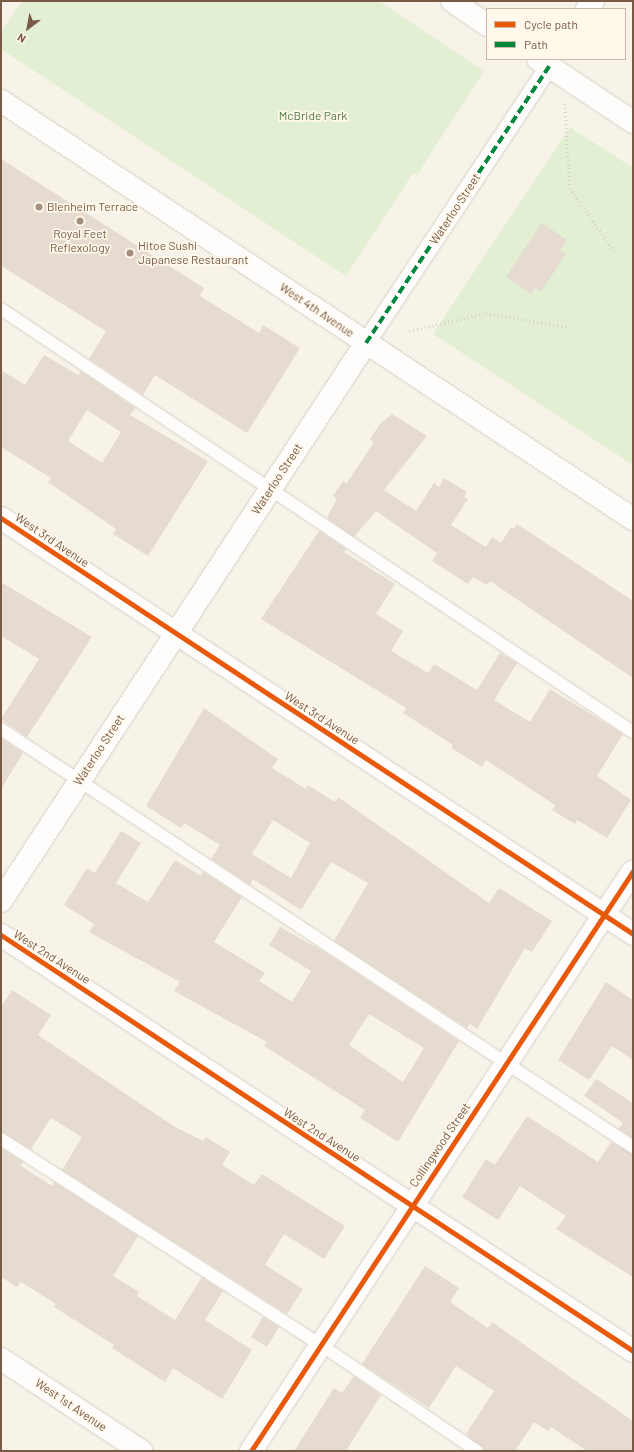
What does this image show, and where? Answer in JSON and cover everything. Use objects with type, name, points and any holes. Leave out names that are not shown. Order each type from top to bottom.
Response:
[{"type":"street","points":[[452,1],[486,24]]},
{"type":"street","points":[[547,61],[633,122]]},
{"type":"street","name":"Waterloo Street","points":[[1,901],[366,343],[547,61]]},
{"type":"street","name":"West 4th Avenue","points":[[1,101],[633,519]]},
{"type":"street","name":"West 3rd Avenue","points":[[1,518],[633,934]]},
{"type":"street","name":"Collingwood Street","points":[[251,1451],[633,871]]},
{"type":"street","name":"West 2nd Avenue","points":[[1,935],[633,1351]]},
{"type":"street","name":"West 1st Avenue","points":[[1,1359],[140,1451]]},
{"type":"lane","points":[[1,309],[271,488],[633,732]]},
{"type":"lane","points":[[1,729],[506,1065],[633,1147]]},
{"type":"lane","points":[[1,1139],[321,1345],[477,1451]]},
{"type":"path","points":[[565,98],[570,188],[615,253]]},
{"type":"path","points":[[409,331],[486,313],[572,328]]},
{"type":"green space","name":"McBride Park","points":[[22,1],[379,1],[484,71],[417,175],[413,173],[346,276],[1,49],[1,32]]},
{"type":"green space","points":[[570,127],[633,168],[633,465],[433,334]]},
{"type":"building","points":[[1,159],[204,288],[200,296],[259,333],[263,325],[300,348],[247,433],[155,375],[143,395],[89,359],[106,331],[1,266]]},
{"type":"building","points":[[542,223],[567,240],[560,250],[566,254],[541,292],[535,288],[531,294],[506,277]]},
{"type":"building","points":[[44,355],[78,375],[81,371],[135,408],[130,415],[208,461],[148,556],[113,534],[116,529],[48,482],[51,478],[1,447],[1,370],[25,385]],"holes":[[[87,410],[121,432],[102,463],[68,441]]]},
{"type":"building","points":[[392,414],[427,436],[384,490],[416,511],[434,483],[439,487],[444,478],[467,492],[464,497],[468,499],[451,525],[486,547],[492,537],[501,543],[511,527],[514,529],[517,524],[633,601],[633,678],[490,581],[487,585],[473,577],[468,584],[432,561],[437,553],[376,511],[354,537],[327,518],[337,499],[333,496],[343,481],[347,483],[374,442],[370,439],[380,424]]},
{"type":"building","points":[[319,531],[346,549],[344,552],[395,584],[376,614],[403,631],[391,651],[428,673],[434,664],[477,690],[500,653],[517,663],[494,700],[530,722],[550,689],[623,734],[597,776],[631,800],[607,838],[577,820],[575,824],[552,810],[555,805],[486,760],[482,767],[451,748],[453,745],[403,713],[406,708],[261,619]]},
{"type":"building","points":[[1,582],[92,637],[27,737],[1,719],[39,659],[1,636]]},
{"type":"building","points":[[204,708],[278,759],[272,768],[306,789],[308,785],[335,802],[338,797],[489,903],[499,888],[552,921],[532,952],[525,948],[477,1029],[470,1024],[467,1028],[334,941],[368,883],[331,862],[301,910],[253,879],[250,885],[211,859],[220,845],[184,823],[181,828],[146,806]],"holes":[[[273,820],[310,843],[291,878],[252,854]]]},
{"type":"building","points":[[1,738],[23,753],[1,789]]},
{"type":"building","points":[[121,831],[141,843],[116,883],[148,902],[175,860],[201,876],[203,872],[242,897],[214,942],[265,973],[259,981],[292,1002],[311,971],[269,945],[280,927],[323,951],[459,1041],[398,1142],[360,1118],[365,1110],[264,1046],[267,1042],[174,991],[180,982],[89,932],[94,924],[64,905],[87,868],[95,873]],"holes":[[[369,1014],[424,1048],[403,1082],[349,1045]]]},
{"type":"building","points":[[606,982],[633,1000],[633,1060],[612,1046],[589,1080],[558,1060]]},
{"type":"building","points":[[12,990],[51,1015],[38,1035],[175,1127],[203,1141],[206,1137],[230,1152],[222,1165],[254,1185],[262,1174],[345,1226],[324,1259],[284,1234],[265,1265],[303,1289],[287,1314],[62,1170],[82,1137],[51,1118],[31,1149],[1,1132],[1,1007]]},
{"type":"building","points":[[596,1079],[633,1103],[633,1138],[619,1129],[623,1123],[584,1096]]},
{"type":"building","points":[[527,1116],[598,1162],[611,1142],[633,1154],[633,1277],[556,1229],[566,1216],[520,1186],[498,1220],[462,1197],[486,1159],[495,1165]]},
{"type":"building","points":[[1,1148],[23,1162],[21,1166],[52,1186],[54,1182],[138,1236],[113,1276],[139,1292],[137,1296],[175,1320],[202,1277],[223,1291],[205,1320],[252,1350],[222,1399],[173,1368],[165,1382],[112,1348],[114,1345],[54,1307],[56,1304],[21,1282],[17,1287],[1,1277]]},
{"type":"building","points":[[425,1266],[459,1288],[450,1302],[488,1328],[492,1322],[633,1421],[633,1451],[587,1451],[551,1427],[548,1431],[534,1422],[515,1451],[484,1451],[466,1434],[494,1391],[456,1366],[429,1408],[362,1364]]},
{"type":"building","points":[[263,1317],[279,1327],[267,1347],[251,1337]]},
{"type":"building","points":[[354,1376],[381,1395],[346,1451],[294,1451],[334,1388],[342,1393]]},
{"type":"marked path","points":[[366,343],[549,66]]},
{"type":"cycle path","points":[[1,518],[633,934]]},
{"type":"cycle path","points":[[251,1451],[633,871]]},
{"type":"cycle path","points":[[1,935],[633,1351]]},
{"type":"place","name":"Blenheim Terrace","points":[[39,207]]},
{"type":"place","name":"Royal Feet Reflexology","points":[[80,221]]},
{"type":"place","name":"Hitoe Sushi Japanese Restaurant","points":[[130,253]]}]
